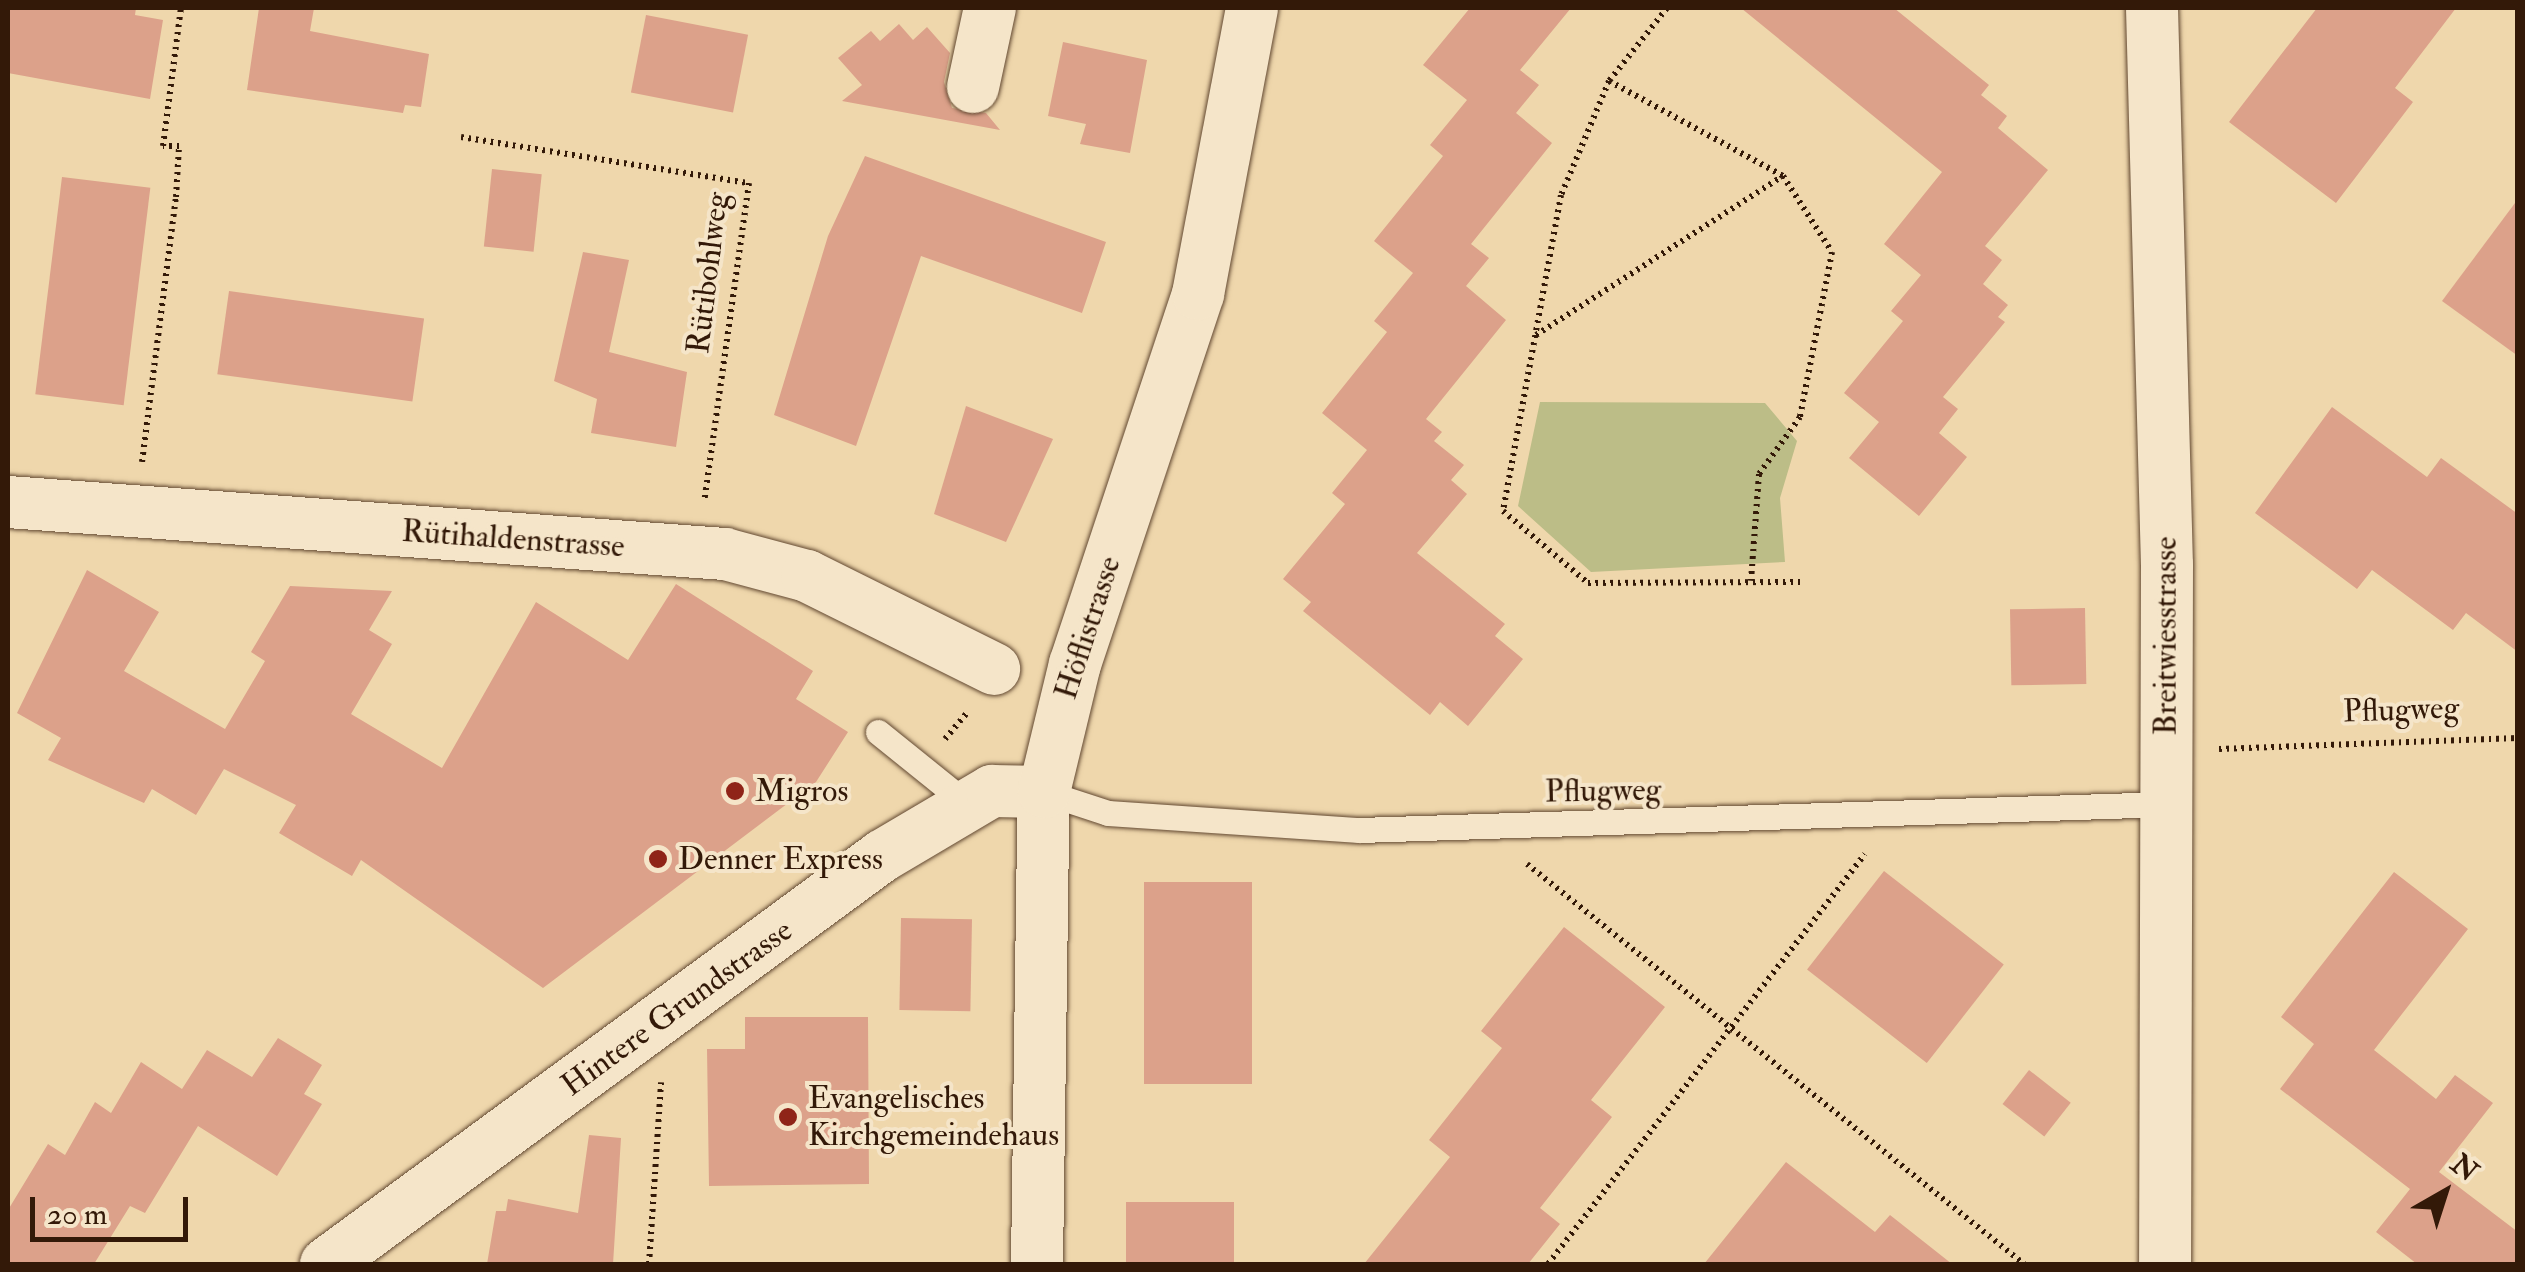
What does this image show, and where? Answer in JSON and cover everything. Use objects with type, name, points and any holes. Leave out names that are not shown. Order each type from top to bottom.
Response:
[{"type":"street","points":[[974,88],[990,8]]},
{"type":"street","name":"Höflistrasse","points":[[1037,1264],[1044,792],[1075,664],[1198,294],[1252,8]]},
{"type":"street","name":"Breitwiesstrasse","points":[[2152,8],[2168,804],[2165,1264]]},
{"type":"street","name":"Rütihaldenstrasse","points":[[8,502],[725,554],[807,576],[994,669]]},
{"type":"street","name":"Hintere Grundstrasse","points":[[326,1264],[966,803],[992,791],[1044,792]]},
{"type":"lane","points":[[878,732],[966,803]]},
{"type":"lane","name":"Pflugweg","points":[[1044,792],[1108,813],[1358,830],[1893,817],[2168,804]]},
{"type":"path","points":[[144,448],[176,197],[178,146],[163,146],[181,8]]},
{"type":"path","points":[[1668,8],[1609,81],[1560,195],[1503,511],[1588,583],[1800,582]]},
{"type":"path","points":[[1609,81],[1783,176],[1832,252],[1800,418],[1759,474],[1752,580]]},
{"type":"path","name":"Rütibohlweg","points":[[460,136],[749,183],[703,513],[714,514]]},
{"type":"path","points":[[1534,336],[1783,176]]},
{"type":"path","name":"Pflugweg","points":[[2167,750],[2518,738]]},
{"type":"path","points":[[1548,1264],[1893,817]]},
{"type":"path","points":[[1480,826],[2024,1264]]},
{"type":"path","points":[[638,1039],[664,1087],[648,1264]]},
{"type":"green space","points":[[1540,402],[1765,403],[1797,441],[1780,498],[1785,562],[1591,572],[1518,506]]},
{"type":"building","points":[[8,8],[136,8],[135,15],[163,20],[150,99],[8,73]]},
{"type":"building","points":[[259,8],[314,8],[310,31],[429,54],[421,107],[405,105],[403,113],[247,90]]},
{"type":"building","points":[[1470,8],[1571,8],[1520,70],[1539,85],[1516,113],[1552,143],[1471,244],[1489,258],[1466,286],[1506,320],[1426,419],[1442,432],[1434,441],[1464,465],[1451,480],[1467,494],[1417,553],[1505,624],[1495,636],[1523,659],[1468,726],[1440,702],[1430,715],[1303,611],[1311,602],[1283,579],[1345,504],[1332,493],[1367,450],[1322,413],[1387,332],[1374,321],[1413,273],[1374,241],[1443,156],[1430,145],[1467,100],[1423,65]]},
{"type":"building","points":[[1741,8],[1894,8],[1989,85],[1981,95],[2007,116],[1998,128],[2048,170],[1985,246],[2002,260],[1983,284],[2008,305],[1998,317],[2005,322],[1943,397],[1958,409],[1939,433],[1967,457],[1919,516],[1849,458],[1879,422],[1844,393],[1903,321],[1891,311],[1921,275],[1884,244],[1942,172]]},
{"type":"building","points":[[2317,8],[2456,8],[2395,88],[2413,102],[2336,203],[2229,122]]},
{"type":"building","points":[[646,15],[748,35],[733,112],[631,93]]},
{"type":"building","points":[[899,24],[913,40],[927,27],[950,53],[944,82],[952,108],[986,113],[1000,130],[842,101],[862,85],[838,58],[871,31],[880,41]]},
{"type":"building","points":[[1063,42],[1147,60],[1130,153],[1080,144],[1086,124],[1048,116]]},
{"type":"building","points":[[865,156],[1106,242],[1082,313],[921,256],[856,446],[774,415],[828,236]]},
{"type":"building","points":[[492,169],[542,174],[534,252],[484,247]]},
{"type":"building","points":[[62,177],[150,188],[124,405],[35,394]]},
{"type":"building","points":[[2518,199],[2518,356],[2442,301]]},
{"type":"building","points":[[583,252],[629,260],[609,352],[687,372],[676,447],[591,433],[597,399],[554,381]]},
{"type":"building","points":[[229,291],[424,318],[412,402],[217,374]]},
{"type":"building","points":[[966,406],[1053,439],[1006,542],[934,514]]},
{"type":"building","points":[[2332,407],[2427,477],[2441,458],[2518,514],[2518,652],[2466,613],[2453,630],[2372,570],[2357,589],[2255,513]]},
{"type":"building","points":[[87,570],[159,612],[124,671],[225,729],[265,661],[251,652],[290,586],[392,591],[369,630],[392,644],[351,714],[442,768],[536,602],[628,660],[676,584],[813,671],[796,699],[848,732],[816,782],[543,988],[361,860],[352,876],[279,833],[296,805],[224,769],[196,815],[152,789],[144,803],[48,760],[61,738],[17,713]]},
{"type":"building","points":[[2085,608],[2086,684],[2011,685],[2010,609]]},
{"type":"building","points":[[1884,871],[2004,965],[1927,1063],[1807,970]]},
{"type":"building","points":[[2394,872],[2468,929],[2374,1050],[2436,1099],[2455,1075],[2493,1103],[2439,1172],[2518,1232],[2518,1264],[2417,1264],[2376,1232],[2410,1189],[2280,1089],[2314,1044],[2281,1017]]},
{"type":"building","points":[[1144,882],[1252,882],[1252,1084],[1144,1084]]},
{"type":"building","points":[[901,918],[972,919],[970,1011],[899,1010]]},
{"type":"building","points":[[1564,927],[1665,1007],[1591,1100],[1612,1117],[1540,1208],[1560,1224],[1528,1264],[1364,1264],[1450,1157],[1429,1140],[1502,1048],[1481,1031]]},
{"type":"building","name":"Evangelisches Kirchgemeindehaus","points":[[745,1017],[868,1017],[869,1184],[709,1186],[707,1049],[745,1049]]},
{"type":"building","points":[[278,1038],[322,1065],[304,1094],[322,1104],[277,1176],[198,1126],[145,1213],[130,1206],[94,1264],[8,1264],[8,1210],[48,1144],[65,1155],[95,1102],[111,1113],[141,1062],[182,1089],[207,1050],[252,1077]]},
{"type":"building","points":[[2029,1070],[2071,1103],[2044,1137],[2003,1104]]},
{"type":"building","points":[[589,1135],[621,1138],[613,1264],[487,1264],[496,1211],[506,1211],[508,1199],[578,1213]]},
{"type":"building","points":[[1786,1162],[1875,1232],[1890,1215],[1952,1264],[1704,1264]]},
{"type":"building","points":[[1126,1202],[1234,1202],[1234,1264],[1126,1264]]},
{"type":"place","name":"Migros","points":[[735,791]]},
{"type":"place","name":"Denner Express","points":[[658,859]]},
{"type":"place","name":"Evangelisches Kirchgemeindehaus","points":[[788,1117]]}]
